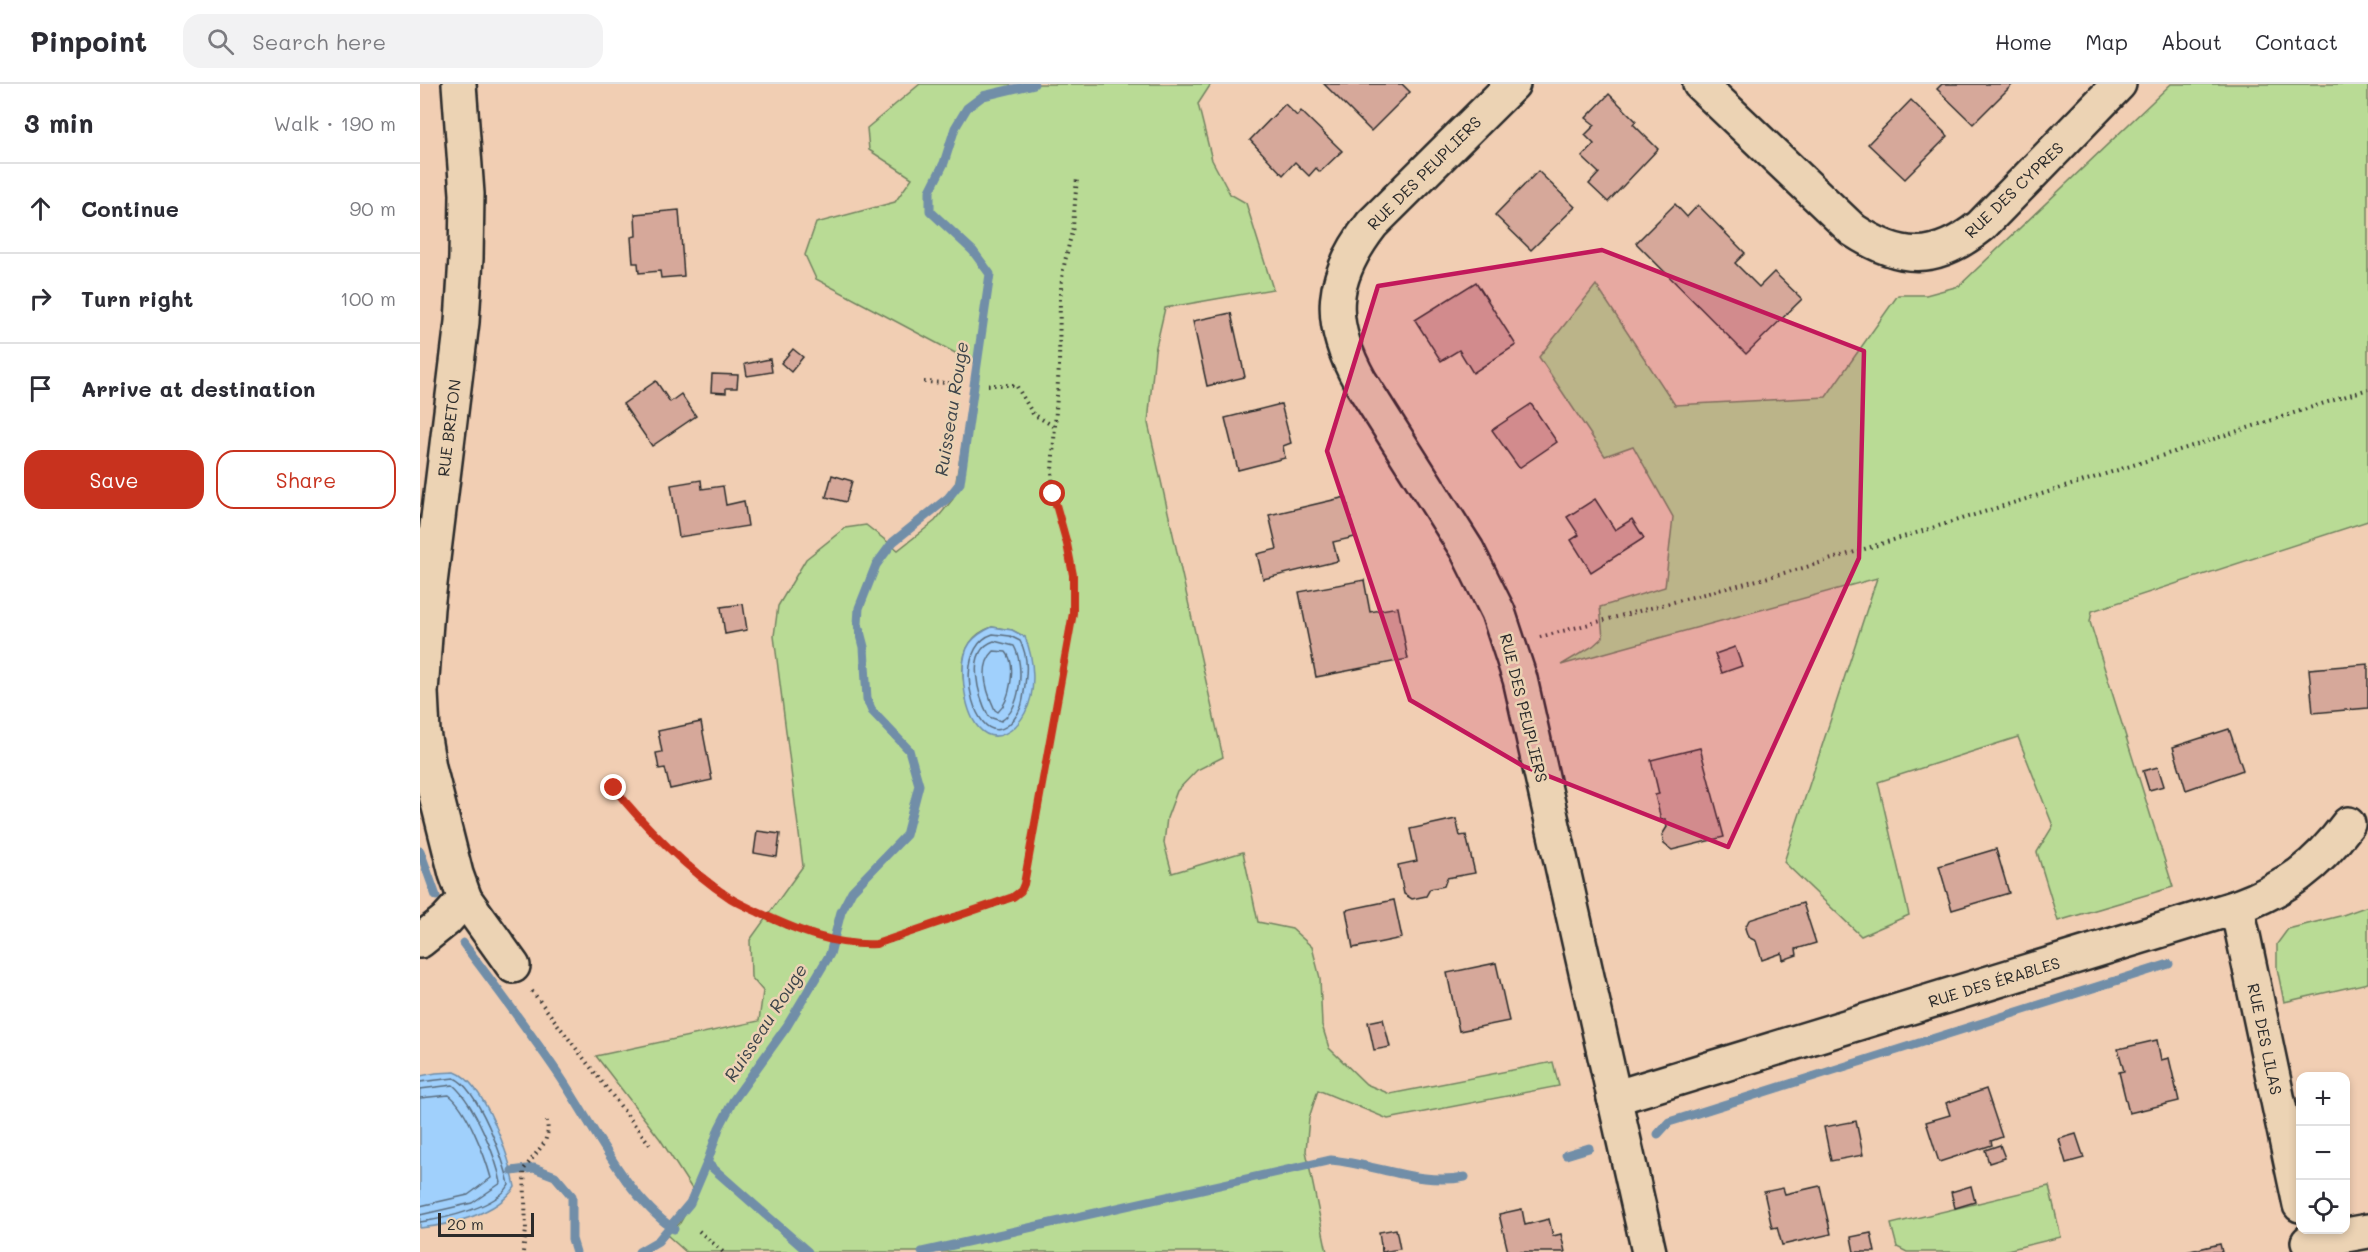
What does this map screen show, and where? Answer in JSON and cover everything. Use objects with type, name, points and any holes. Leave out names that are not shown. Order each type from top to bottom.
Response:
[{"type":"street","name":"RUE BRETON","points":[[459,84],[467,194],[465,268],[462,322],[427,608],[421,692],[423,732],[429,767],[456,874],[465,899],[513,966]]},
{"type":"street","name":"RUE DES PEUPLIERS","points":[[1513,84],[1372,224],[1354,246],[1343,272],[1337,300],[1338,329],[1346,356],[1467,550],[1498,612],[1510,645],[1520,679],[1649,1252]]},
{"type":"street","name":"RUE DES CYPRES","points":[[1700,84],[1853,230],[1872,243],[1894,251],[1918,254],[1941,250],[1962,241],[1981,226],[2119,84]]},
{"type":"street","name":"RUE DES ÉRABLES","points":[[1614,1098],[2238,907],[2285,886],[2309,868],[2330,848],[2348,824]]},
{"type":"street","points":[[420,941],[446,920],[465,899]]},
{"type":"street","name":"RUE DES LILAS","points":[[2238,907],[2296,1181]]},
{"type":"street","points":[[2308,1241],[2368,1231]]},
{"type":"path","points":[[614,788],[635,814],[730,898],[812,936],[861,945],[876,944],[955,915],[1001,902],[1021,891],[1073,613],[1073,575],[1053,494],[1060,298],[1063,270],[1073,227],[1077,177]]},
{"type":"path","points":[[924,382],[949,383]]},
{"type":"path","points":[[988,384],[1016,385],[1033,414],[1055,427]]},
{"type":"path","points":[[1510,645],[1803,568],[2075,484],[2368,389]]},
{"type":"path","points":[[513,966],[651,1146]]},
{"type":"path","points":[[523,1252],[526,1230],[524,1169],[544,1142],[548,1131],[547,1121]]},
{"type":"path","points":[[699,1231],[723,1252]]},
{"type":"highlighted area","points":[[1602,250],[1864,351],[1859,558],[1728,847],[1523,766],[1410,700],[1327,451],[1378,286]]},
{"type":"green space","points":[[920,84],[1010,84],[1014,90],[1033,84],[1211,84],[1198,104],[1212,160],[1230,194],[1246,203],[1273,289],[1165,308],[1155,351],[1148,423],[1223,757],[1197,770],[1177,791],[1167,818],[1164,843],[1172,873],[1243,852],[1258,922],[1292,929],[1312,947],[1320,978],[1322,1025],[1329,1048],[1366,1084],[1390,1094],[1553,1062],[1559,1086],[1388,1119],[1318,1090],[1309,1118],[1306,1151],[1327,1252],[686,1252],[667,1235],[680,1223],[696,1195],[660,1139],[596,1056],[759,1021],[763,991],[751,977],[750,940],[803,866],[774,636],[778,606],[806,559],[845,528],[866,525],[898,550],[935,521],[953,499],[976,364],[816,279],[805,255],[816,223],[895,202],[912,178],[869,150],[867,128]],"holes":[[[992,627],[1012,630],[1025,637],[979,727],[964,686],[964,657],[969,645],[978,634]]]},
{"type":"green space","points":[[2171,84],[2368,84],[2368,521],[2092,611],[2090,622],[2173,887],[2058,921],[2037,852],[2053,826],[2018,737],[1878,782],[1909,915],[1861,936],[1784,862],[1877,578],[1561,665],[1593,646],[1603,637],[1600,607],[1665,587],[1673,517],[1633,446],[1605,456],[1539,357],[1596,285],[1675,405],[1826,397],[1898,295],[1926,295],[1959,286]]},
{"type":"green space","points":[[2368,906],[2368,983],[2284,1002],[2277,968],[2277,944],[2288,929],[2340,916]]},
{"type":"green space","points":[[2049,1186],[2061,1237],[1999,1252],[1907,1252],[1897,1247],[1891,1224]]},
{"type":"water","points":[[992,627],[1012,630],[1025,637],[1033,675],[1031,695],[1025,713],[1011,730],[998,736],[985,733],[973,719],[966,698],[963,673],[966,651],[970,643]]},
{"type":"water","points":[[455,1072],[466,1079],[486,1106],[502,1141],[515,1187],[497,1204],[472,1217],[420,1228],[420,1076]]},
{"type":"building","points":[[1324,84],[1402,84],[1410,92],[1371,131]]},
{"type":"building","points":[[1942,84],[2013,84],[1973,124],[1937,89]]},
{"type":"building","points":[[1609,94],[1636,121],[1633,124],[1658,149],[1608,202],[1589,184],[1599,173],[1582,157],[1594,144],[1585,135],[1595,125],[1586,118]]},
{"type":"building","points":[[1911,100],[1948,136],[1905,179],[1868,144]]},
{"type":"building","points":[[1285,104],[1297,116],[1301,111],[1342,151],[1320,172],[1316,168],[1309,176],[1295,162],[1283,175],[1250,140]]},
{"type":"building","points":[[1538,171],[1575,207],[1531,250],[1495,215]]},
{"type":"building","points":[[1675,204],[1687,217],[1698,205],[1745,253],[1735,263],[1759,287],[1774,272],[1802,299],[1746,354],[1636,243]]},
{"type":"building","points":[[679,210],[684,276],[661,278],[660,271],[639,273],[638,263],[633,263],[631,237],[636,236],[635,214]]},
{"type":"building","points":[[1476,282],[1516,345],[1473,373],[1459,350],[1441,361],[1415,320]]},
{"type":"building","points":[[1231,313],[1245,377],[1207,386],[1193,321]]},
{"type":"building","points":[[793,349],[803,357],[791,372],[781,363]]},
{"type":"building","points":[[770,359],[772,372],[747,376],[745,364]]},
{"type":"building","points":[[712,374],[738,375],[737,388],[726,388],[726,393],[711,392]]},
{"type":"building","points":[[656,381],[670,402],[681,394],[696,416],[652,446],[623,404]]},
{"type":"building","points":[[1281,404],[1291,443],[1283,446],[1285,458],[1238,470],[1225,418]]},
{"type":"building","points":[[1531,404],[1557,442],[1519,468],[1492,430]]},
{"type":"building","points":[[832,475],[852,481],[846,502],[826,497]]},
{"type":"building","points":[[701,480],[702,489],[723,486],[726,505],[744,501],[748,526],[679,537],[671,485]]},
{"type":"building","points":[[1346,497],[1355,537],[1333,542],[1338,561],[1263,579],[1257,554],[1277,549],[1269,515]]},
{"type":"building","points":[[1595,499],[1615,530],[1632,519],[1644,538],[1591,572],[1571,540],[1579,535],[1567,517]]},
{"type":"building","points":[[1364,580],[1370,612],[1398,607],[1408,659],[1316,677],[1299,592]]},
{"type":"building","points":[[743,604],[747,630],[725,634],[721,607]]},
{"type":"building","points":[[1735,647],[1742,666],[1722,673],[1715,654]]},
{"type":"building","points":[[2368,664],[2368,708],[2313,713],[2309,669]]},
{"type":"building","points":[[701,722],[712,780],[670,789],[665,768],[659,769],[656,753],[662,752],[658,731]]},
{"type":"building","points":[[2229,729],[2243,770],[2186,790],[2173,747]]},
{"type":"building","points":[[1700,748],[1724,837],[1672,850],[1664,844],[1662,835],[1667,827],[1665,819],[1661,820],[1655,795],[1659,794],[1651,760]]},
{"type":"building","points":[[2158,767],[2164,786],[2149,790],[2143,771]]},
{"type":"building","points":[[1456,819],[1460,836],[1466,835],[1475,873],[1447,878],[1444,886],[1430,889],[1426,896],[1412,899],[1404,894],[1398,865],[1417,861],[1410,829]]},
{"type":"building","points":[[757,831],[780,834],[777,857],[754,853]]},
{"type":"building","points":[[1996,849],[2009,893],[1952,910],[1939,866]]},
{"type":"building","points":[[1394,900],[1402,938],[1353,948],[1346,910]]},
{"type":"building","points":[[1803,903],[1816,943],[1796,949],[1797,955],[1783,960],[1782,953],[1762,960],[1756,941],[1748,937],[1745,928],[1749,920]]},
{"type":"building","points":[[1496,963],[1509,1021],[1459,1031],[1447,973]]},
{"type":"building","points":[[1383,1019],[1390,1047],[1374,1050],[1368,1022]]},
{"type":"building","points":[[2157,1040],[2161,1060],[2169,1058],[2179,1101],[2129,1113],[2119,1072],[2124,1071],[2118,1049]]},
{"type":"building","points":[[1986,1089],[2002,1137],[1991,1141],[1992,1145],[1939,1162],[1926,1122],[1950,1115],[1946,1103]]},
{"type":"building","points":[[1856,1121],[1863,1155],[1831,1161],[1824,1127]]},
{"type":"building","points":[[2076,1134],[2084,1158],[2066,1163],[2059,1139]]},
{"type":"building","points":[[2000,1145],[2005,1158],[1989,1163],[1985,1150]]},
{"type":"building","points":[[1820,1186],[1831,1234],[1782,1245],[1777,1227],[1772,1228],[1764,1192],[1783,1188],[1785,1194]]},
{"type":"building","points":[[1971,1186],[1975,1202],[1955,1208],[1951,1192]]},
{"type":"building","points":[[1522,1209],[1525,1225],[1549,1219],[1553,1236],[1561,1234],[1565,1252],[1508,1252],[1499,1214]]},
{"type":"building","points":[[1396,1229],[1400,1249],[1382,1252],[1379,1232]]},
{"type":"building","points":[[1871,1233],[1875,1252],[1854,1252],[1851,1237]]},
{"type":"building","points":[[2220,1244],[2222,1252],[2186,1252]]},
{"type":"waterway","name":"Ruisseau Rouge","points":[[639,1252],[658,1241],[690,1203],[719,1128],[733,1101],[787,1026],[830,954],[841,912],[852,891],[906,835],[919,785],[909,750],[872,711],[867,699],[864,647],[858,624],[859,608],[876,565],[893,542],[948,498],[960,483],[990,274],[973,251],[930,211],[930,191],[944,163],[955,128],[967,108],[983,96],[1034,84]]},
{"type":"waterway","points":[[420,851],[436,896]]},
{"type":"waterway","points":[[463,943],[557,1072],[624,1178],[656,1215],[674,1229]]},
{"type":"waterway","points":[[1658,1134],[1669,1122],[2169,964]]},
{"type":"waterway","points":[[1566,1155],[1589,1148]]},
{"type":"waterway","points":[[922,1252],[1331,1160],[1414,1177],[1431,1179],[1465,1177]]},
{"type":"waterway","points":[[707,1163],[808,1252]]},
{"type":"waterway","points":[[512,1171],[534,1168],[555,1176],[572,1196],[572,1239],[576,1252]]},
{"type":"route","points":[[614,788],[635,814],[730,898],[812,936],[861,945],[876,944],[1013,897],[1021,891],[1024,884],[1073,613],[1073,575],[1053,494]]}]
